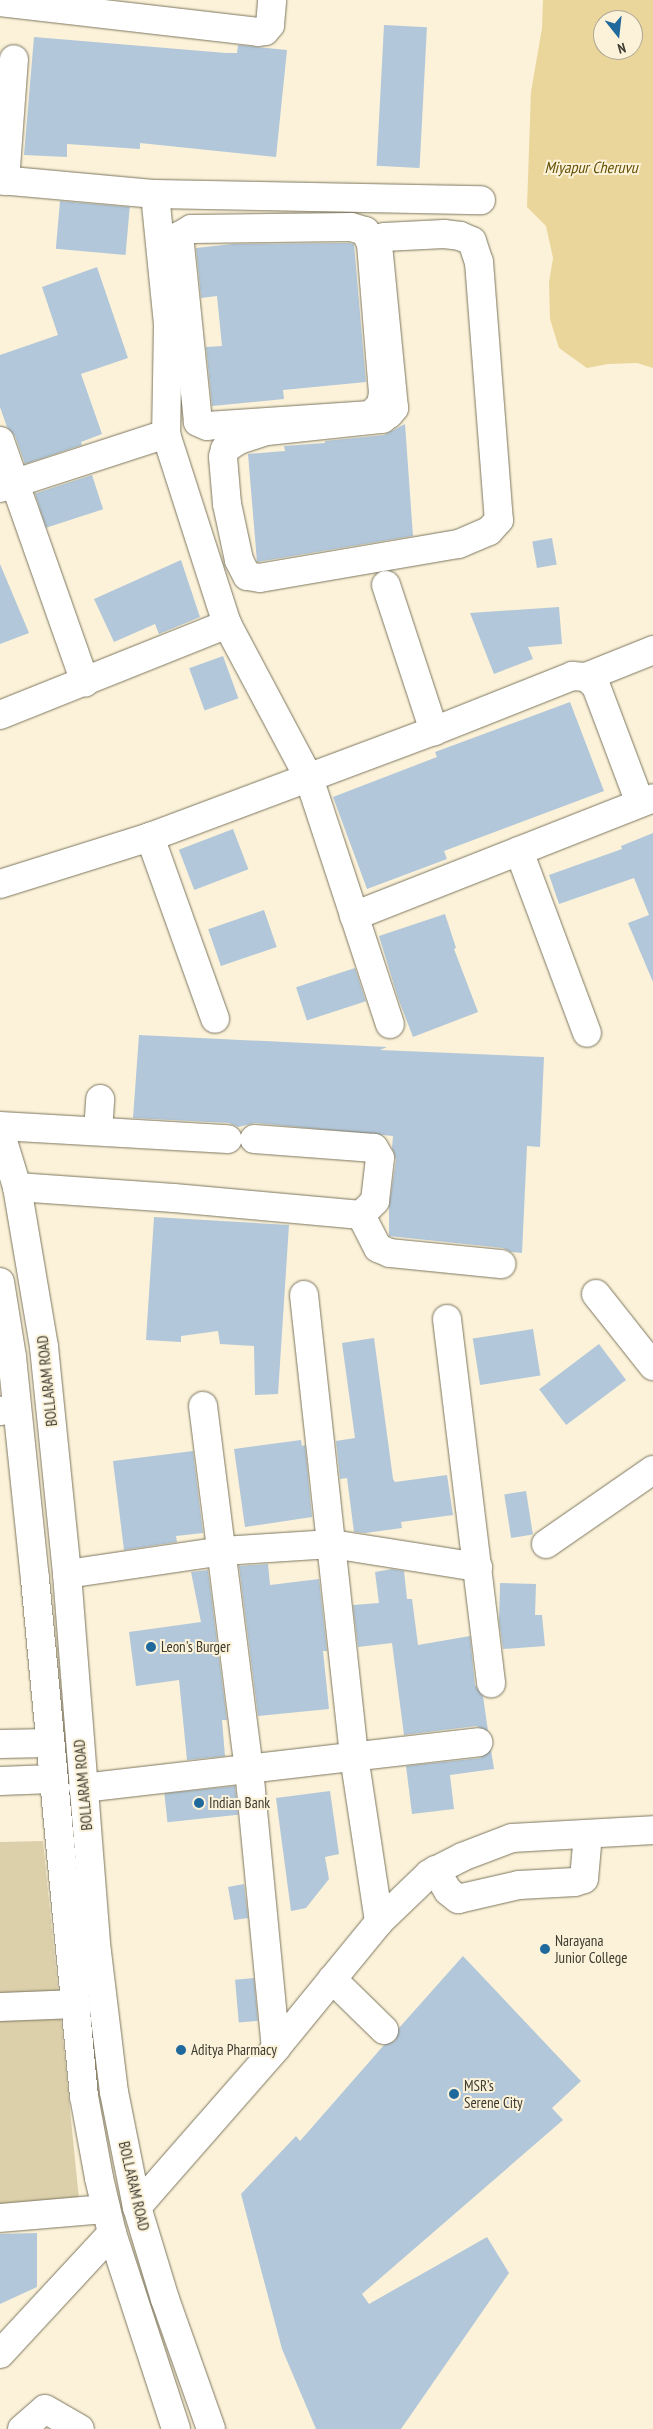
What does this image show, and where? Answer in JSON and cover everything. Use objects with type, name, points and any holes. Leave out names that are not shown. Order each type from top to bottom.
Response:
[{"type":"street","points":[[0,2],[124,8],[258,32],[265,31],[270,25],[272,0]]},
{"type":"street","points":[[14,59],[2,180],[155,194],[481,200]]},
{"type":"street","points":[[155,194],[188,321],[195,411],[198,422],[207,426],[371,415],[380,404],[383,393],[371,244],[365,231],[351,227],[191,229],[179,236],[188,321],[166,434],[227,624],[309,778],[390,1024]]},
{"type":"street","points":[[215,586],[247,576],[260,578],[458,544],[489,532],[500,520],[479,262],[472,241],[460,236],[444,234],[384,237],[378,244],[394,408],[382,419],[267,431],[231,444],[225,449],[223,457],[227,504],[239,560],[247,576]]},
{"type":"street","points":[[7,486],[166,434]]},
{"type":"street","points":[[0,441],[7,486],[85,682]]},
{"type":"street","points":[[192,512],[227,504]]},
{"type":"street","points":[[386,585],[434,731]]},
{"type":"street","points":[[0,715],[227,624]]},
{"type":"street","points":[[0,884],[150,837],[434,731],[572,676],[586,677],[653,650]]},
{"type":"street","points":[[354,916],[646,801],[596,686],[586,677]]},
{"type":"street","points":[[150,837],[215,1019]]},
{"type":"street","points":[[519,850],[587,1033]]},
{"type":"street","points":[[98,1131],[100,1099]]},
{"type":"street","points":[[0,1126],[228,1139]]},
{"type":"street","name":"BOLLARAM ROAD","points":[[0,1131],[17,1187],[44,1347],[67,1574],[97,1952],[114,2092],[137,2208],[165,2299],[211,2429]]},
{"type":"street","points":[[254,1139],[374,1148],[380,1158],[375,1201],[361,1216]]},
{"type":"street","points":[[17,1187],[174,1198],[361,1216]]},
{"type":"street","points":[[361,1216],[378,1248],[390,1253],[501,1264]]},
{"type":"street","name":"BOLLARAM ROAD","points":[[0,1282],[12,1356],[9,1410],[49,1742],[84,2096],[109,2221],[176,2429]]},
{"type":"street","points":[[596,1294],[653,1366]]},
{"type":"street","points":[[304,1295],[354,1756],[379,1922]]},
{"type":"street","points":[[448,1319],[491,1683]]},
{"type":"street","points":[[203,1406],[249,1769],[276,2048]]},
{"type":"street","points":[[546,1544],[653,1470]]},
{"type":"street","points":[[67,1574],[222,1551],[332,1544],[478,1567]]},
{"type":"street","points":[[0,1744],[49,1742]]},
{"type":"street","points":[[83,1788],[478,1742]]},
{"type":"street","points":[[0,1781],[52,1778]]},
{"type":"street","points":[[137,2208],[276,2048],[379,1922],[429,1874],[462,1857],[512,1838],[653,1830]]},
{"type":"street","points":[[435,1870],[448,1891],[458,1899],[519,1885],[584,1880],[588,1834]]},
{"type":"street","points":[[332,1980],[384,2030]]},
{"type":"street","points":[[0,2007],[76,2004]]},
{"type":"street","points":[[0,2218],[109,2221]]},
{"type":"street","points":[[0,2354],[109,2221]]},
{"type":"street","points":[[22,2429],[46,2409],[80,2429]]},
{"type":"shaded area","points":[[43,1841],[79,2199],[0,2205],[0,1842]]},
{"type":"water","name":"Miyapur Cheruvu","points":[[543,0],[653,0],[653,368],[637,363],[608,364],[587,368],[559,348],[550,319],[549,283],[553,258],[546,226],[527,207],[531,92],[542,28]]},
{"type":"building","points":[[384,25],[427,27],[420,168],[377,166]]},
{"type":"building","points":[[34,37],[226,53],[237,53],[238,45],[287,50],[276,157],[140,143],[140,149],[67,144],[67,157],[24,155]]},
{"type":"building","points":[[60,201],[130,207],[126,255],[56,249]]},
{"type":"building","points":[[233,244],[354,244],[366,382],[283,390],[284,399],[212,406],[206,347],[222,346],[217,296],[201,298],[196,248]]},
{"type":"building","points":[[97,267],[128,358],[81,374],[102,434],[81,442],[82,445],[25,464],[15,436],[7,427],[0,407],[0,355],[58,335],[42,287]]},
{"type":"building","points":[[405,424],[413,536],[257,562],[248,454],[285,451],[284,446],[325,443],[325,441],[384,435]]},
{"type":"building","points":[[92,475],[103,509],[46,528],[35,494]]},
{"type":"building","points":[[552,538],[557,565],[537,568],[532,541]]},
{"type":"building","points":[[181,560],[200,617],[159,634],[155,624],[114,642],[94,599]]},
{"type":"building","points":[[0,564],[29,633],[0,644]]},
{"type":"building","points":[[559,607],[562,644],[528,647],[533,659],[494,674],[470,613]]},
{"type":"building","points":[[223,656],[238,698],[205,711],[189,668]]},
{"type":"building","points":[[570,702],[604,791],[444,851],[447,859],[367,889],[333,797],[437,757],[435,752]]},
{"type":"building","points":[[233,829],[248,869],[194,890],[179,850]]},
{"type":"building","points":[[653,833],[653,982],[628,923],[649,915],[634,878],[559,904],[549,875],[622,849],[621,846]]},
{"type":"building","points":[[264,910],[277,947],[221,966],[208,929]]},
{"type":"building","points":[[445,914],[456,948],[454,949],[478,1012],[413,1037],[398,998],[379,936]]},
{"type":"building","points":[[355,968],[366,1001],[307,1020],[296,987]]},
{"type":"building","points":[[139,1035],[387,1047],[380,1050],[544,1057],[540,1147],[527,1146],[522,1253],[511,1252],[503,1248],[389,1236],[389,1206],[396,1160],[392,1148],[393,1136],[255,1123],[238,1127],[229,1123],[133,1118]]},
{"type":"building","points":[[154,1217],[289,1225],[278,1394],[255,1395],[254,1346],[220,1344],[218,1331],[181,1336],[181,1342],[146,1340]]},
{"type":"building","points":[[533,1329],[540,1375],[480,1385],[473,1339]]},
{"type":"building","points":[[374,1338],[393,1479],[395,1482],[447,1475],[453,1515],[401,1522],[402,1528],[365,1533],[354,1532],[347,1478],[340,1479],[336,1441],[355,1438],[342,1343]]},
{"type":"building","points":[[599,1344],[626,1380],[566,1425],[539,1389]]},
{"type":"building","points":[[301,1440],[302,1446],[305,1445],[312,1517],[245,1527],[234,1449]]},
{"type":"building","points":[[193,1451],[203,1533],[176,1536],[177,1542],[124,1550],[113,1461]]},
{"type":"building","points":[[526,1491],[533,1534],[511,1538],[504,1494]]},
{"type":"building","points":[[268,1564],[270,1585],[319,1579],[327,1651],[323,1651],[329,1709],[258,1716],[239,1566]]},
{"type":"building","points":[[392,1569],[404,1571],[407,1599],[412,1599],[418,1645],[470,1636],[475,1685],[483,1696],[488,1731],[476,1726],[404,1735],[392,1643],[358,1647],[353,1605],[379,1603],[375,1572]]},
{"type":"building","points":[[208,1570],[227,1720],[222,1720],[225,1756],[187,1760],[179,1680],[136,1686],[129,1632],[201,1622],[191,1572]]},
{"type":"building","points":[[500,1583],[536,1584],[535,1615],[542,1615],[545,1646],[503,1649],[499,1621]]},
{"type":"building","points":[[491,1750],[494,1769],[450,1775],[454,1809],[412,1814],[406,1766],[480,1758]]},
{"type":"building","points":[[235,1786],[238,1815],[167,1822],[164,1793]]},
{"type":"building","points":[[330,1791],[339,1854],[325,1857],[329,1879],[306,1908],[291,1911],[276,1798]]},
{"type":"building","points":[[244,1884],[248,1918],[234,1920],[228,1887]]},
{"type":"building","points":[[463,1956],[581,2081],[552,2108],[563,2120],[362,2294],[369,2304],[487,2237],[509,2273],[401,2429],[316,2429],[282,2349],[241,2194],[296,2136],[300,2141],[384,2045],[395,2041],[399,2028]]},
{"type":"building","points":[[254,1978],[258,2021],[239,2022],[235,1980]]},
{"type":"building","points":[[37,2233],[37,2287],[0,2304],[0,2234]]},
{"type":"place","name":"Leon's Burger","points":[[151,1647]]},
{"type":"place","name":"Indian Bank","points":[[199,1803]]},
{"type":"place","name":"Narayana Junior College","points":[[545,1949]]},
{"type":"place","name":"Aditya Pharmacy","points":[[181,2050]]},
{"type":"place","name":"MSR’s Serene City","points":[[454,2094]]}]
